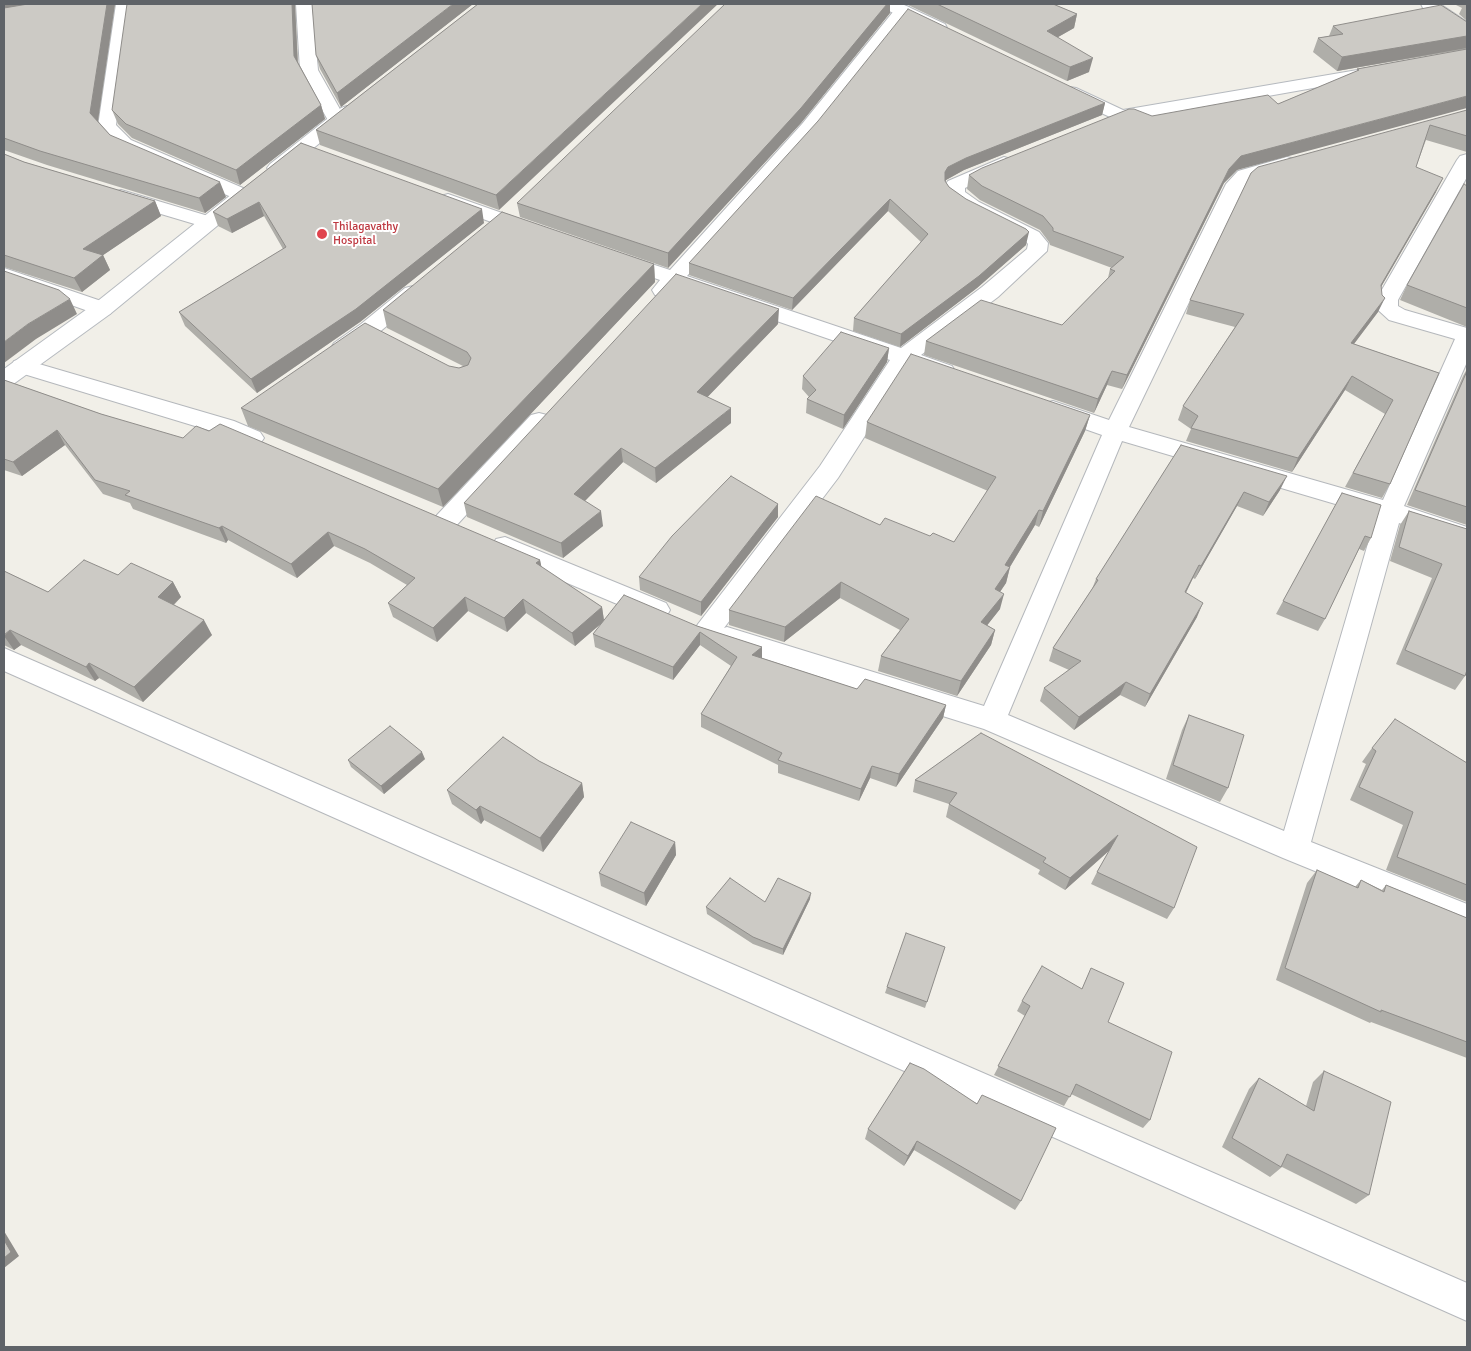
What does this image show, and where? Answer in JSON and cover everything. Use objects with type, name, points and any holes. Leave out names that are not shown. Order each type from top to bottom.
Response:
[{"type":"street","points":[[124,4],[107,126],[124,144],[256,185]]},
{"type":"street","points":[[304,4],[309,70],[336,120]]},
{"type":"street","points":[[1430,4],[1467,30]]},
{"type":"street","points":[[647,307],[809,128],[896,7],[955,36]]},
{"type":"street","points":[[1095,127],[1121,116],[1390,69]]},
{"type":"street","points":[[1051,83],[1121,116]]},
{"type":"street","points":[[13,373],[102,309],[256,185],[312,151],[336,120],[360,102]]},
{"type":"street","points":[[692,625],[829,472],[904,357],[990,292],[1037,251],[1038,243],[1032,236],[972,206],[955,194],[955,184],[1025,155]]},
{"type":"street","points":[[992,720],[1115,431],[1236,184],[1245,175],[1308,157]]},
{"type":"street","points":[[1294,850],[1390,511],[1467,336],[1397,315],[1388,309],[1387,300],[1467,160]]},
{"type":"street","points":[[105,191],[208,222]]},
{"type":"street","points":[[430,194],[547,235]]},
{"type":"street","points":[[601,254],[959,376]]},
{"type":"street","points":[[4,274],[102,309]]},
{"type":"street","points":[[329,356],[369,329],[428,280]]},
{"type":"street","points":[[369,329],[389,340]]},
{"type":"street","points":[[13,373],[234,422],[272,447]]},
{"type":"street","points":[[1032,402],[1115,431],[1390,511],[1467,536]]},
{"type":"street","points":[[553,407],[437,517],[692,625],[992,720],[1294,850],[1467,919]]},
{"type":"street","points":[[4,659],[1467,1302]]},
{"type":"building","points":[[28,4],[107,4],[90,113],[110,135],[220,182],[199,198],[40,151],[4,138],[4,8]]},
{"type":"building","points":[[127,4],[292,4],[294,56],[321,105],[236,170],[126,124],[112,110]]},
{"type":"building","points":[[312,4],[453,4],[337,93],[316,55]]},
{"type":"building","points":[[478,4],[702,4],[496,195],[316,130]]},
{"type":"building","points":[[725,4],[887,4],[801,108],[668,253],[517,203]]},
{"type":"building","points":[[937,4],[1053,4],[1077,14],[1047,31],[1093,58],[1070,67]]},
{"type":"building","points":[[1441,5],[1467,22],[1467,36],[1342,57],[1318,38],[1343,34],[1333,26]]},
{"type":"building","points":[[908,9],[1105,103],[966,158],[948,167],[945,172],[945,181],[949,187],[966,199],[1029,232],[979,276],[901,334],[854,318],[928,234],[890,199],[793,298],[689,263],[818,121]]},
{"type":"building","points":[[1467,49],[1467,96],[1241,156],[1229,169],[1127,375],[1112,371],[1098,399],[926,341],[981,300],[1062,325],[1115,271],[1110,269],[1124,257],[1053,231],[1053,228],[1043,216],[982,186],[969,175],[982,168],[1129,109],[1152,116],[1268,95],[1278,104],[1359,70],[1357,69]]},
{"type":"building","points":[[1467,110],[1467,136],[1430,125],[1416,167],[1443,178],[1381,285],[1382,295],[1385,298],[1351,343],[1439,373],[1390,484],[1353,473],[1393,400],[1352,376],[1298,458],[1191,428],[1198,416],[1183,406],[1244,314],[1190,300],[1251,173],[1258,167]]},
{"type":"building","points":[[301,143],[482,209],[356,309],[251,379],[179,312],[286,247],[259,202],[227,219],[213,212]]},
{"type":"building","points":[[4,154],[24,162],[155,201],[83,249],[103,255],[74,278],[4,255]]},
{"type":"building","points":[[1464,184],[1467,186],[1467,308],[1407,285]]},
{"type":"building","points":[[502,212],[654,264],[438,489],[241,408],[365,323],[449,366],[459,368],[468,365],[471,358],[467,352],[383,310]]},
{"type":"building","points":[[4,271],[59,290],[70,299],[28,324],[4,342]]},
{"type":"building","points":[[676,274],[779,309],[697,392],[731,408],[655,468],[621,448],[574,494],[601,511],[561,543],[464,503]]},
{"type":"building","points":[[841,332],[889,348],[844,415],[807,399],[816,390],[803,376]]},
{"type":"building","points":[[911,354],[1090,415],[1043,511],[1039,510],[1005,565],[1010,567],[995,589],[1004,594],[981,622],[995,630],[961,681],[881,656],[909,619],[841,582],[785,627],[729,610],[816,496],[880,525],[885,518],[930,536],[933,533],[954,542],[996,477],[867,422]]},
{"type":"building","points":[[1467,371],[1467,507],[1415,490]]},
{"type":"building","points":[[4,380],[101,414],[183,438],[196,426],[209,431],[220,424],[540,560],[536,563],[602,607],[572,633],[523,599],[504,618],[465,597],[433,628],[388,603],[415,578],[365,549],[328,532],[291,564],[222,526],[219,528],[125,495],[130,491],[95,480],[57,430],[13,462],[4,459]]},
{"type":"building","points":[[1181,445],[1287,476],[1269,502],[1244,492],[1201,566],[1199,565],[1185,592],[1203,603],[1150,694],[1126,682],[1079,717],[1044,688],[1081,661],[1053,648],[1098,580],[1096,579]]},
{"type":"building","points":[[731,476],[778,504],[701,602],[639,577],[672,536]]},
{"type":"building","points":[[1342,493],[1381,505],[1371,538],[1365,536],[1325,619],[1283,601]]},
{"type":"building","points":[[1409,511],[1467,529],[1467,670],[1465,676],[1405,650],[1442,564],[1399,547]]},
{"type":"building","points":[[84,560],[118,575],[131,563],[173,582],[158,597],[204,620],[134,687],[89,663],[86,667],[10,630],[4,635],[4,571],[48,592]]},
{"type":"building","points":[[624,595],[697,626],[762,647],[752,655],[857,689],[865,679],[946,705],[899,774],[872,766],[861,789],[778,760],[782,753],[701,714],[737,657],[700,632],[673,667],[593,634]]},
{"type":"building","points":[[1189,715],[1244,735],[1228,788],[1173,765]]},
{"type":"building","points":[[1395,719],[1467,763],[1467,885],[1397,857],[1413,812],[1359,787],[1376,751],[1372,748]]},
{"type":"building","points":[[390,726],[422,752],[381,786],[348,760]]},
{"type":"building","points":[[981,733],[1197,847],[1174,908],[1097,872],[1118,835],[1070,878],[1043,862],[1046,858],[949,804],[957,793],[915,780]]},
{"type":"building","points":[[503,737],[539,761],[582,783],[540,838],[480,806],[476,810],[447,790]]},
{"type":"building","points":[[631,822],[675,842],[644,893],[599,873]]},
{"type":"building","points":[[1317,870],[1358,888],[1361,880],[1384,892],[1386,885],[1467,918],[1467,1042],[1381,1010],[1381,1012],[1285,968]]},
{"type":"building","points":[[730,878],[765,902],[778,878],[811,893],[783,949],[753,937],[706,907]]},
{"type":"building","points":[[906,933],[945,947],[927,1002],[887,987]]},
{"type":"building","points":[[1042,966],[1082,989],[1091,968],[1124,983],[1108,1022],[1172,1052],[1150,1120],[1076,1084],[1070,1097],[998,1066],[1030,1006],[1022,1001]]},
{"type":"building","points":[[910,1063],[924,1069],[977,1104],[982,1095],[1056,1128],[1021,1201],[917,1141],[908,1156],[868,1129]]},
{"type":"building","points":[[1324,1071],[1391,1102],[1369,1195],[1287,1154],[1281,1167],[1232,1138],[1259,1078],[1314,1111]]},
{"type":"building","points":[[4,1240],[11,1252],[4,1258]]},
{"type":"place","name":"Thilagavathy Hospital","points":[[322,234]]}]
